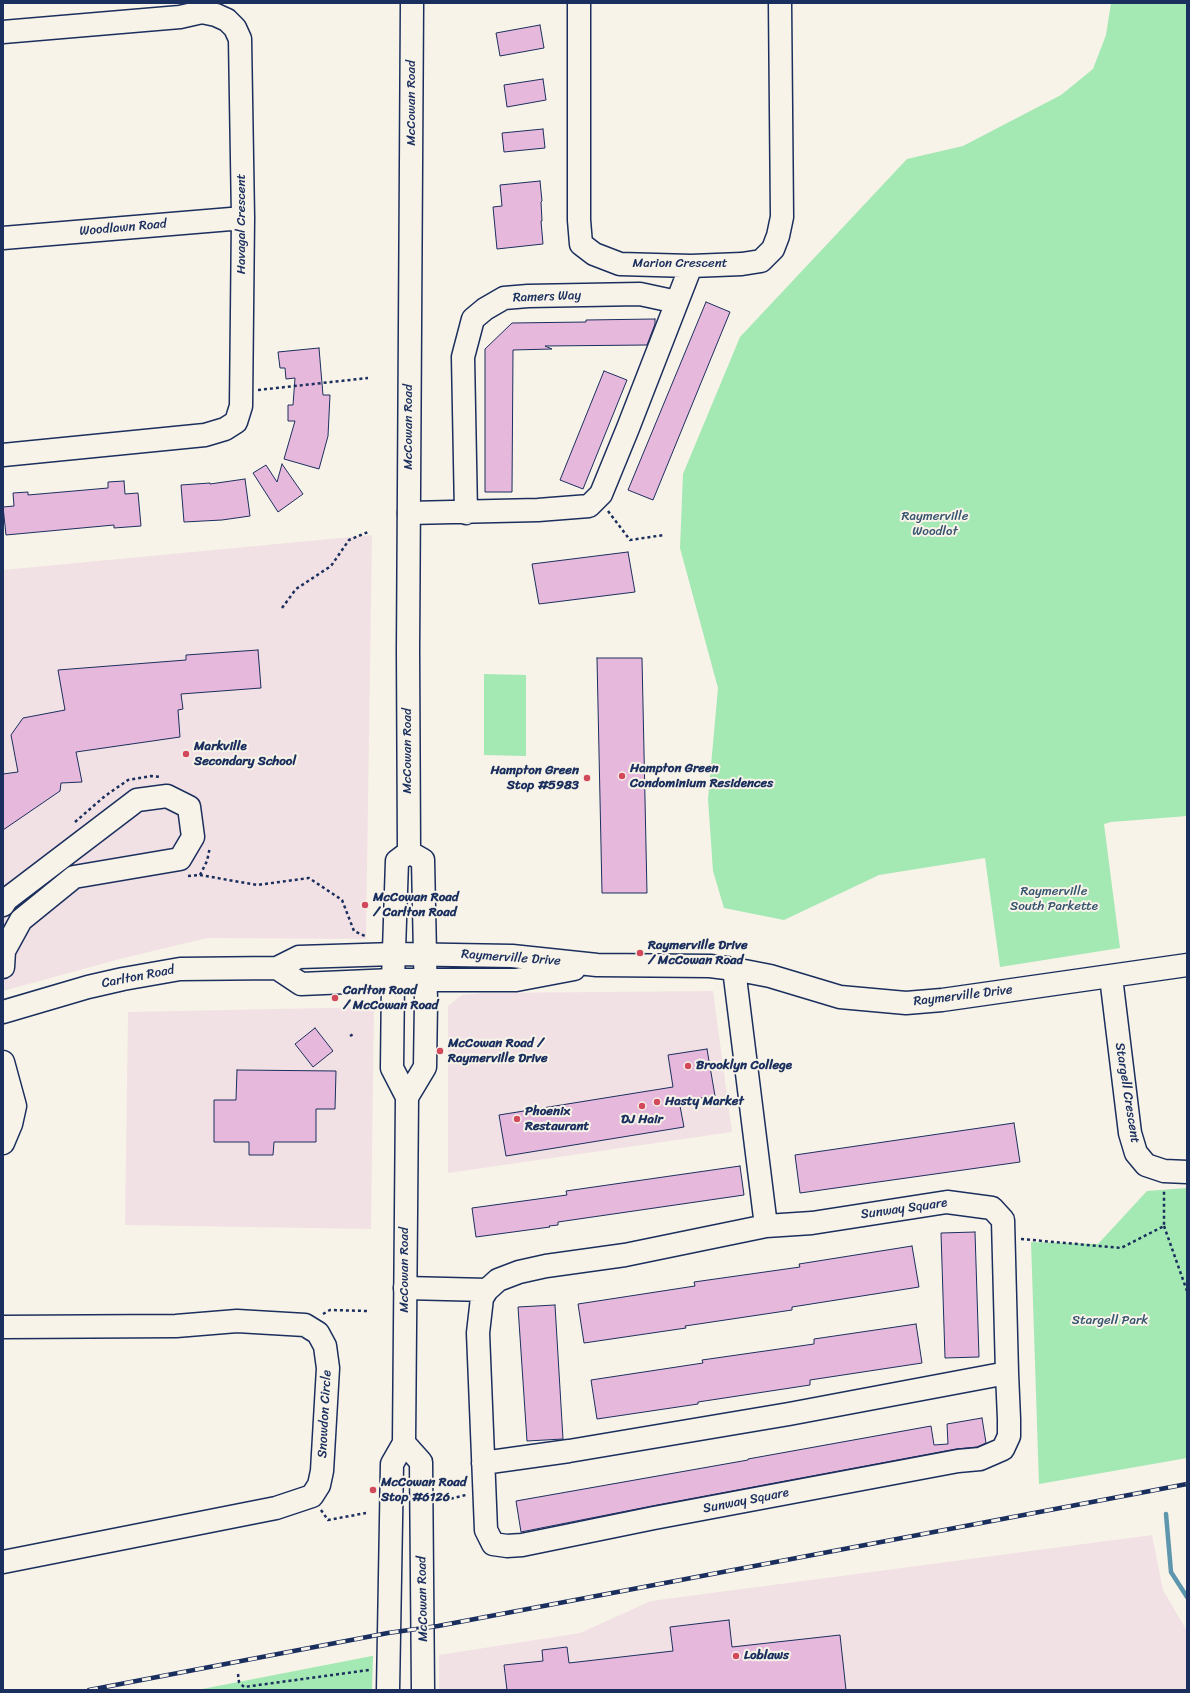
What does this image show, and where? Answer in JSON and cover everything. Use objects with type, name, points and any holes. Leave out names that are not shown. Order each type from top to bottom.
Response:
[{"type":"street","name":"McCowan Road","points":[[388,1690],[392,1464],[404,1443],[407,1097],[392,1068],[397,860],[409,852],[412,3]]},
{"type":"street","name":"Marion Crescent","points":[[579,3],[579,220],[581,244],[594,254],[620,264],[691,266],[742,264],[762,261],[773,249],[778,236],[782,217],[780,3]]},
{"type":"street","name":"Havagal Crescent","points":[[3,32],[180,17],[202,12],[216,15],[227,20],[235,28],[240,39],[243,218],[242,392],[241,406],[236,422],[225,429],[205,435],[3,455]]},
{"type":"street","name":"Woodlawn Road","points":[[3,238],[243,218]]},
{"type":"street","points":[[409,513],[466,513],[589,506],[601,494],[691,266]]},
{"type":"street","name":"Ramers Way","points":[[466,513],[464,357],[473,319],[485,309],[504,298],[528,296],[640,294],[677,302]]},
{"type":"street","points":[[3,905],[7,899],[137,800],[167,796],[189,807],[193,837],[180,859],[74,877],[21,920],[4,951],[3,967]]},
{"type":"street","points":[[407,1097],[426,1068],[426,979],[423,860],[409,852]]},
{"type":"street","name":"Carlton Road","points":[[3,1012],[88,987],[180,969],[277,968],[299,956],[425,954]]},
{"type":"street","name":"Raymerville Drive","points":[[425,954],[512,956],[596,965],[680,965],[734,969],[770,976],[840,997],[906,1003],[942,1000],[1187,966]]},
{"type":"street","name":"Raymerville Drive","points":[[393,980],[516,980],[596,965]]},
{"type":"street","points":[[277,968],[301,984],[393,980]]},
{"type":"street","points":[[734,969],[766,1226]]},
{"type":"street","name":"Stargell Crescent","points":[[1111,977],[1130,1133],[1136,1153],[1146,1165],[1164,1171],[1187,1172]]},
{"type":"street","points":[[3,1062],[15,1106],[11,1124],[3,1143]]},
{"type":"street","name":"Sunway Square","points":[[948,1202],[992,1208],[1003,1220],[1005,1237],[1006,1373],[1009,1419],[1008,1436],[1004,1449],[980,1459],[654,1518],[522,1544],[507,1546],[494,1544],[486,1530],[478,1333],[482,1298],[486,1290],[498,1280],[519,1272],[546,1266],[625,1255],[766,1226],[812,1223],[948,1202]]},
{"type":"street","points":[[405,1288],[486,1290]]},
{"type":"street","points":[[3,1327],[176,1326],[237,1321],[305,1325]]},
{"type":"street","name":"Snowdon Circle","points":[[305,1325],[318,1333],[325,1346],[328,1368],[322,1472],[319,1485],[312,1496]]},
{"type":"street","points":[[483,1463],[569,1452],[789,1414],[1006,1373]]},
{"type":"street","name":"McCowan Road","points":[[404,1443],[421,1462],[424,1690]]},
{"type":"street","points":[[3,1562],[276,1508],[312,1496]]},
{"type":"path","points":[[242,392],[368,378]]},
{"type":"path","points":[[595,500],[606,509],[630,540],[664,535]]},
{"type":"path","points":[[282,608],[296,589],[331,566],[349,540],[368,532]]},
{"type":"path","points":[[184,877],[200,875],[257,885],[309,878],[342,900],[354,931],[369,938]]},
{"type":"path","points":[[350,1036],[355,1033]]},
{"type":"path","points":[[1164,1171],[1164,1226],[1187,1291]]},
{"type":"path","points":[[1005,1237],[1121,1248],[1164,1226]]},
{"type":"path","points":[[305,1325],[330,1310],[367,1311]]},
{"type":"path","points":[[312,1496],[328,1520],[366,1513]]},
{"type":"path","points":[[238,1674],[239,1682],[244,1687],[369,1670]]},
{"type":"shaded area","name":"Markville Secondary School","points":[[372,535],[366,939],[207,938],[120,959],[3,991],[3,570]]},
{"type":"shaded area","points":[[713,991],[732,1132],[448,1173],[448,1006],[462,995],[483,993]]},
{"type":"shaded area","points":[[374,1007],[371,1229],[125,1225],[128,1012]]},
{"type":"shaded area","points":[[1152,1535],[1163,1590],[1187,1631],[1187,1690],[439,1690],[439,1655],[580,1633],[651,1601]]},
{"type":"green space","name":"Raymerville Woodlot","points":[[1111,3],[1187,3],[1187,816],[1111,822],[1104,824],[1120,948],[1000,967],[985,858],[879,875],[784,920],[724,908],[713,871],[708,799],[718,688],[680,548],[683,474],[740,337],[907,159],[963,146],[1061,95],[1093,69],[1106,35]]},
{"type":"green space","points":[[484,674],[526,675],[526,756],[484,755]]},
{"type":"green space","name":"Stargell Park","points":[[1187,1188],[1187,1458],[1039,1484],[1031,1242],[1098,1244],[1147,1191]]},
{"type":"green space","points":[[372,1656],[372,1690],[197,1690]]},
{"type":"building","points":[[540,25],[544,48],[500,56],[496,33]]},
{"type":"building","points":[[543,79],[546,100],[507,107],[504,85]]},
{"type":"building","points":[[543,129],[545,148],[504,152],[502,133]]},
{"type":"building","points":[[540,181],[543,244],[497,249],[493,207],[502,206],[500,185]]},
{"type":"building","points":[[706,302],[730,312],[653,500],[628,490]]},
{"type":"building","points":[[655,319],[655,324],[647,345],[545,346],[552,349],[513,350],[512,492],[485,492],[485,349],[512,323]]},
{"type":"building","points":[[319,348],[323,395],[330,395],[328,436],[319,469],[284,459],[295,421],[288,421],[288,405],[293,405],[295,378],[286,379],[285,368],[280,368],[278,352]]},
{"type":"building","points":[[604,371],[627,380],[583,489],[560,480]]},
{"type":"building","points":[[282,464],[303,494],[278,512],[253,473],[266,465],[277,482]]},
{"type":"building","points":[[245,479],[250,516],[222,520],[184,522],[181,485],[210,484]]},
{"type":"building","points":[[124,481],[125,494],[138,493],[141,526],[114,528],[114,525],[6,535],[3,507],[14,506],[13,493],[28,492],[28,495],[108,488],[108,482]]},
{"type":"building","points":[[628,552],[635,592],[539,604],[532,564]]},
{"type":"building","name":"Markville Secondary School","points":[[258,650],[261,688],[181,694],[183,709],[178,710],[180,737],[76,752],[82,782],[61,783],[60,791],[3,830],[3,774],[18,772],[11,735],[23,718],[65,710],[58,670],[186,660],[186,655]]},
{"type":"building","name":"Hampton Green Condominium Residences","points":[[597,658],[642,658],[647,893],[602,893]]},
{"type":"building","points":[[315,1028],[333,1051],[313,1067],[295,1044]]},
{"type":"building","points":[[707,1049],[715,1096],[679,1101],[684,1127],[506,1156],[499,1115],[673,1087],[668,1055]]},
{"type":"building","points":[[237,1070],[336,1071],[335,1109],[316,1109],[316,1142],[274,1142],[273,1155],[249,1155],[249,1142],[214,1142],[214,1100],[236,1100]]},
{"type":"building","points":[[1014,1123],[1020,1162],[800,1193],[795,1155]]},
{"type":"building","points":[[740,1166],[744,1195],[558,1222],[558,1225],[549,1226],[550,1227],[476,1237],[472,1208],[567,1195],[566,1191]]},
{"type":"building","points":[[975,1232],[979,1357],[945,1358],[941,1233]]},
{"type":"building","points":[[912,1246],[919,1287],[792,1307],[792,1310],[685,1326],[686,1328],[584,1343],[578,1304],[695,1286],[694,1282],[800,1267],[799,1264]]},
{"type":"building","points":[[555,1305],[563,1439],[527,1441],[518,1307]]},
{"type":"building","points":[[916,1324],[922,1363],[810,1380],[810,1385],[597,1419],[591,1380],[703,1363],[702,1360],[814,1344],[814,1339]]},
{"type":"building","points":[[982,1418],[986,1443],[977,1447],[956,1449],[521,1532],[516,1501],[931,1426],[934,1445],[948,1444],[947,1424]]},
{"type":"building","name":"Loblaws","points":[[729,1620],[732,1647],[840,1635],[846,1690],[507,1690],[504,1665],[543,1661],[542,1650],[567,1647],[569,1663],[673,1651],[670,1627]]},
{"type":"waterway","points":[[1166,1514],[1171,1572],[1187,1597]]},
{"type":"railway","points":[[89,1690],[388,1633],[438,1626],[1187,1484]]},
{"type":"place","name":"Markville Secondary School","points":[[186,754]]},
{"type":"place","name":"Hampton Green Condominium Residences","points":[[622,776]]},
{"type":"place","name":"Hampton Green Stop #5983","points":[[587,778]]},
{"type":"place","name":"McCowan Road / Carlton Road","points":[[365,905]]},
{"type":"place","name":"Raymerville Drive / McCowan Road","points":[[640,953]]},
{"type":"place","name":"Carlton Road / McCowan Road","points":[[335,998]]},
{"type":"place","name":"McCowan Road / Raymerville Drive","points":[[440,1051]]},
{"type":"place","name":"Brooklyn College","points":[[688,1066]]},
{"type":"place","name":"Hasty Market","points":[[657,1102]]},
{"type":"place","name":"DJ Hair","points":[[642,1106]]},
{"type":"place","name":"Phoenix Restaurant","points":[[517,1119]]},
{"type":"place","name":"McCowan Road Stop #6126","points":[[373,1490]]},
{"type":"place","name":"Loblaws","points":[[736,1656]]},
{"type":"park label","name":"Raymerville South Parkette","points":[[1054,900]]}]
